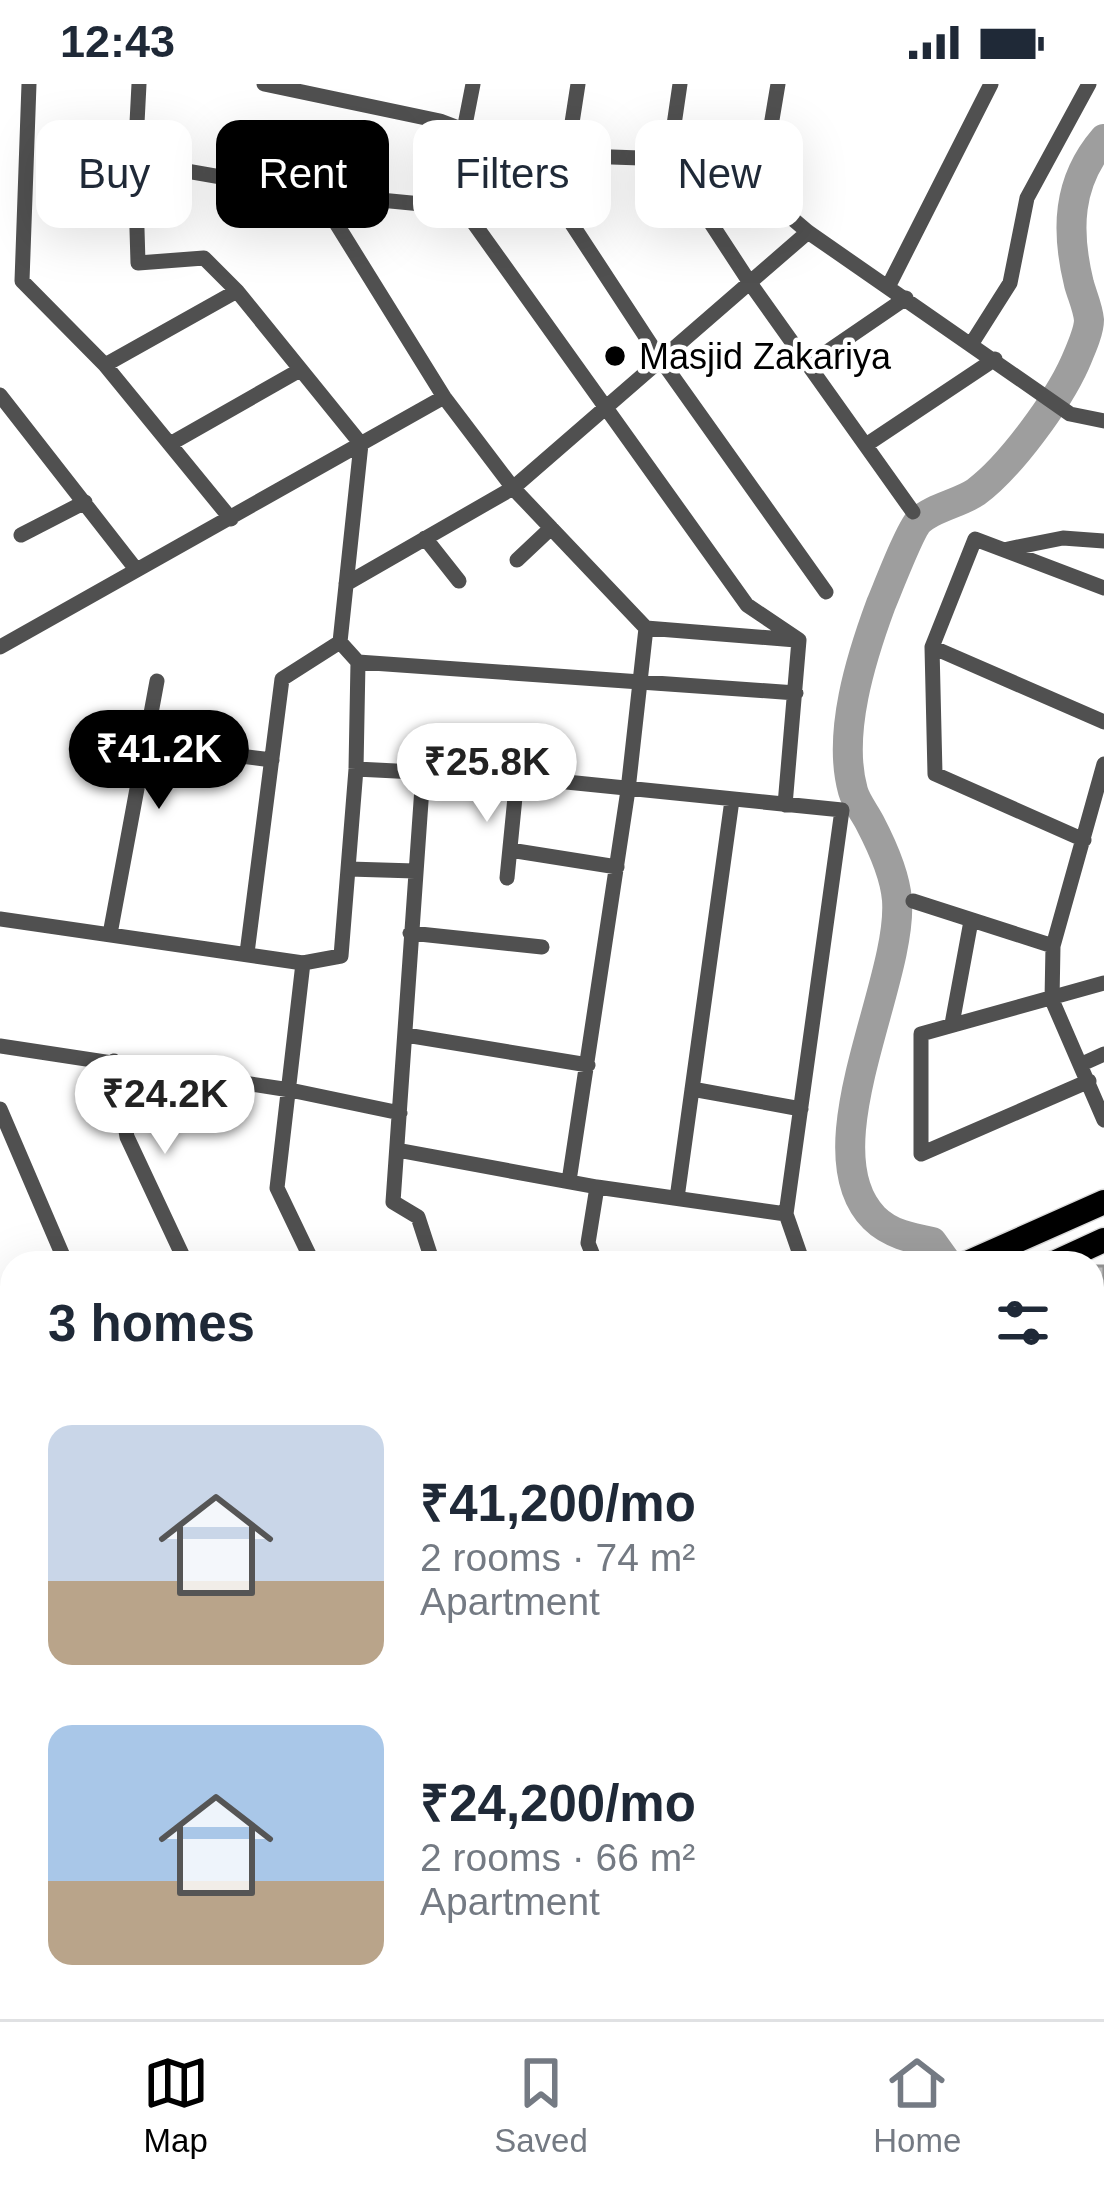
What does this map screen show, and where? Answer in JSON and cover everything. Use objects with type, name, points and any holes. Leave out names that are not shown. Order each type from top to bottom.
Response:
[{"type":"main road","points":[[994,1251],[1104,1202]]},
{"type":"street","points":[[29,84],[22,281],[105,365],[231,519]]},
{"type":"street","points":[[137,120],[139,84]]},
{"type":"street","points":[[264,84],[433,120]]},
{"type":"street","points":[[466,120],[472,84]]},
{"type":"street","points":[[572,120],[578,84]]},
{"type":"street","points":[[675,120],[680,84]]},
{"type":"street","points":[[772,120],[778,84]]},
{"type":"street","points":[[888,286],[991,84]]},
{"type":"street","points":[[972,344],[1012,276],[1028,198],[1089,84]]},
{"type":"street","points":[[389,201],[463,208],[747,605],[799,640]]},
{"type":"street","points":[[0,919],[304,963],[340,956],[356,769],[358,662],[340,642],[361,444],[237,291],[204,258],[138,263],[137,228]]},
{"type":"street","points":[[339,228],[444,397],[513,488],[646,628],[799,640]]},
{"type":"street","points":[[574,228],[661,360],[826,592]]},
{"type":"street","points":[[714,228],[913,512]]},
{"type":"street","points":[[803,228],[1070,414],[1104,421]]},
{"type":"street","points":[[346,584],[513,488],[808,232]]},
{"type":"street","points":[[105,365],[237,291]]},
{"type":"street","points":[[808,365],[906,298]]},
{"type":"street","points":[[866,445],[995,359]]},
{"type":"street","points":[[170,444],[301,370]]},
{"type":"street","points":[[0,395],[136,568]]},
{"type":"street","points":[[0,647],[444,397]]},
{"type":"street","points":[[21,535],[85,502]]},
{"type":"street","points":[[517,560],[551,528]]},
{"type":"street","points":[[425,538],[459,581]]},
{"type":"street","points":[[1008,549],[1063,538],[1104,541]]},
{"type":"street","points":[[1084,840],[935,774],[932,647],[975,539],[1104,588]]},
{"type":"street","points":[[569,1181],[628,790],[646,628]]},
{"type":"street","points":[[785,805],[799,640]]},
{"type":"street","points":[[247,953],[282,679],[340,642]]},
{"type":"street","points":[[932,647],[1104,722]]},
{"type":"street","points":[[358,662],[796,693]]},
{"type":"street","points":[[110,934],[158,681]]},
{"type":"street","points":[[147,744],[272,760]]},
{"type":"street","points":[[1104,764],[1054,946],[1052,1000],[1104,1120]]},
{"type":"street","points":[[356,769],[517,778],[842,810],[787,1214],[799,1251]]},
{"type":"street","points":[[423,773],[393,1202],[418,1217],[429,1251]]},
{"type":"street","points":[[507,878],[517,778]]},
{"type":"street","points":[[677,1198],[732,800]]},
{"type":"street","points":[[510,850],[617,867]]},
{"type":"street","points":[[349,868],[415,871]]},
{"type":"street","points":[[913,901],[1054,946]]},
{"type":"street","points":[[952,1024],[971,921]]},
{"type":"street","points":[[410,933],[542,947]]},
{"type":"street","points":[[304,963],[277,1188],[307,1251]]},
{"type":"street","points":[[1089,1081],[921,1154],[921,1034],[1104,983]]},
{"type":"street","points":[[406,1035],[588,1065]]},
{"type":"street","points":[[0,1046],[290,1090],[400,1113]]},
{"type":"street","points":[[1082,1064],[1104,1054]]},
{"type":"street","points":[[114,1061],[127,1137],[181,1251]]},
{"type":"street","points":[[692,1089],[801,1109]]},
{"type":"street","points":[[0,1109],[61,1251]]},
{"type":"street","points":[[397,1150],[597,1187],[787,1214]]},
{"type":"street","points":[[591,1251],[588,1243],[597,1187]]},
{"type":"waterway","points":[[938,1251],[932,1242],[880,1223],[856,1188],[850,1151],[853,1109],[887,975],[897,900],[887,860],[853,791],[850,721],[873,625],[915,527],[931,513],[976,492],[1003,467],[1045,414],[1075,363],[1089,320],[1075,264],[1073,208],[1083,172],[1104,139]]},
{"type":"place","name":"Masjid Zakariya","points":[[615,356]]}]
